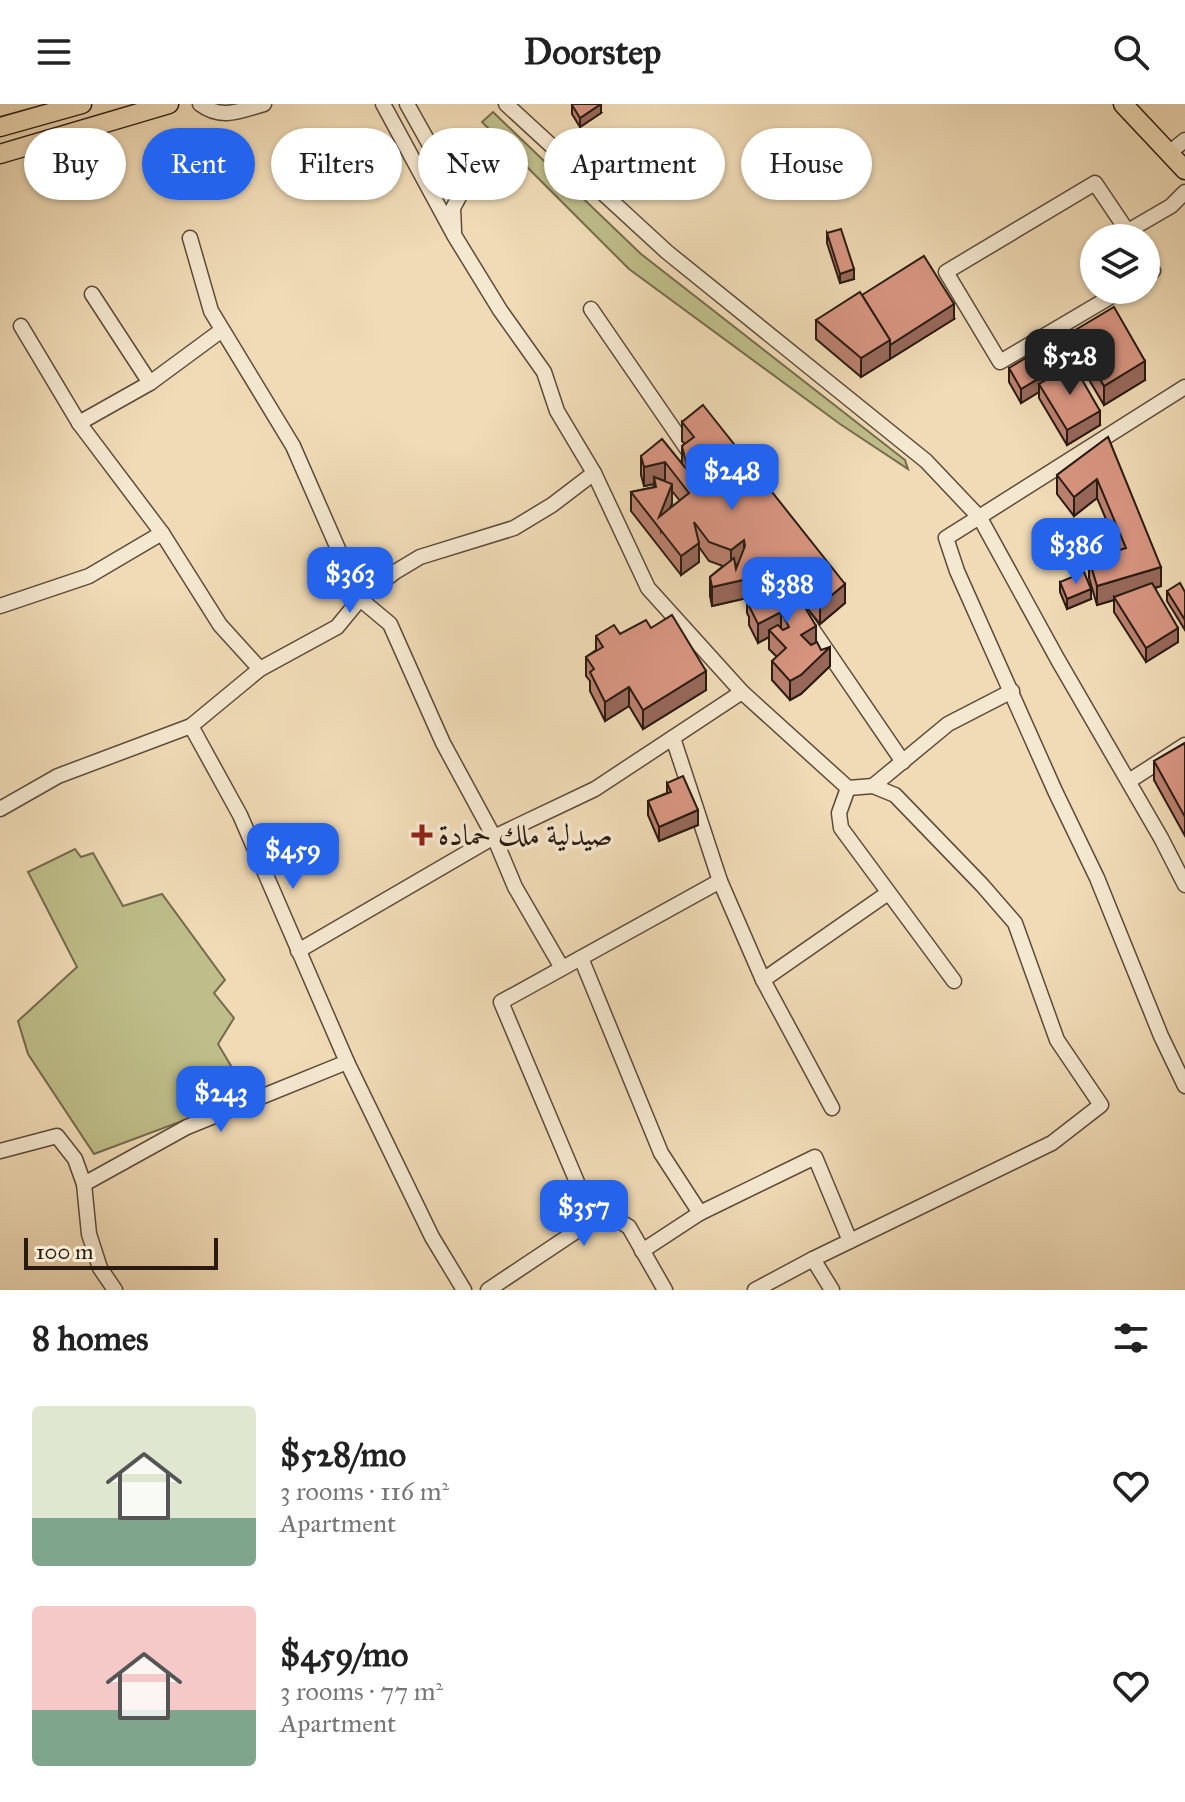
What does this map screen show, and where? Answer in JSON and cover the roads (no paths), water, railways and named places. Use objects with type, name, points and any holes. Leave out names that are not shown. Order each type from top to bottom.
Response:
[{"type":"main road","points":[[0,127],[59,107],[82,104]]},
{"type":"main road","points":[[0,154],[169,104]]},
{"type":"main road","points":[[1123,104],[1185,170]]},
{"type":"street","points":[[200,104],[211,113],[219,113],[264,104]]},
{"type":"street","points":[[383,104],[454,235],[500,310],[544,372],[557,411],[594,473],[648,588],[742,692],[848,788],[873,786],[895,795],[982,885],[1015,923],[1057,1040],[1101,1105],[1052,1143],[755,1290]]},
{"type":"street","points":[[407,104],[459,197],[453,208],[454,235]]},
{"type":"street","points":[[506,104],[667,252],[926,461],[980,518],[1185,885]]},
{"type":"street","points":[[1169,153],[1185,140]]},
{"type":"street","points":[[1098,304],[1000,362],[946,272],[1095,183],[1123,224]]},
{"type":"street","points":[[1146,224],[1185,192]]},
{"type":"street","points":[[190,238],[211,311],[293,446],[360,599],[390,624],[443,743],[494,837],[515,887],[562,968]]},
{"type":"street","points":[[92,294],[150,383]]},
{"type":"street","points":[[591,309],[707,477]]},
{"type":"street","points":[[21,326],[79,423],[162,533],[220,625],[260,669]]},
{"type":"street","points":[[79,423],[150,383],[222,330]]},
{"type":"street","points":[[1185,387],[946,538],[957,571],[1097,878],[1161,1036],[1185,1086]]},
{"type":"street","points":[[0,809],[58,776],[191,726],[260,669],[337,627],[360,599],[395,572],[420,557],[514,528],[552,505],[594,473]]},
{"type":"street","points":[[0,606],[89,576],[162,533]]},
{"type":"street","points":[[796,607],[903,762]]},
{"type":"street","points":[[873,786],[948,724],[1012,691]]},
{"type":"street","points":[[298,951],[494,837],[595,789],[742,692]]},
{"type":"street","points":[[191,726],[240,815],[347,1062],[432,1237],[464,1290]]},
{"type":"street","points":[[673,738],[720,881],[763,980],[832,1108]]},
{"type":"street","points":[[1129,781],[1185,745]]},
{"type":"street","points":[[848,788],[839,813],[841,828],[954,981]]},
{"type":"street","points":[[593,1220],[501,1002],[720,881]]},
{"type":"street","points":[[763,980],[888,893]]},
{"type":"street","points":[[581,958],[661,1153],[700,1213]]},
{"type":"street","points":[[84,1184],[187,1127],[347,1062]]},
{"type":"street","points":[[0,1151],[57,1136],[75,1159],[84,1184],[89,1234],[100,1268],[115,1290]]},
{"type":"street","points":[[642,1251],[700,1213],[815,1157],[850,1241]]},
{"type":"street","points":[[488,1290],[593,1220],[613,1217],[629,1227],[665,1290]]},
{"type":"street","points":[[813,1259],[832,1290]]},
{"type":"place","name":"صيدلية ملك حمادة","points":[[422,835]]}]
